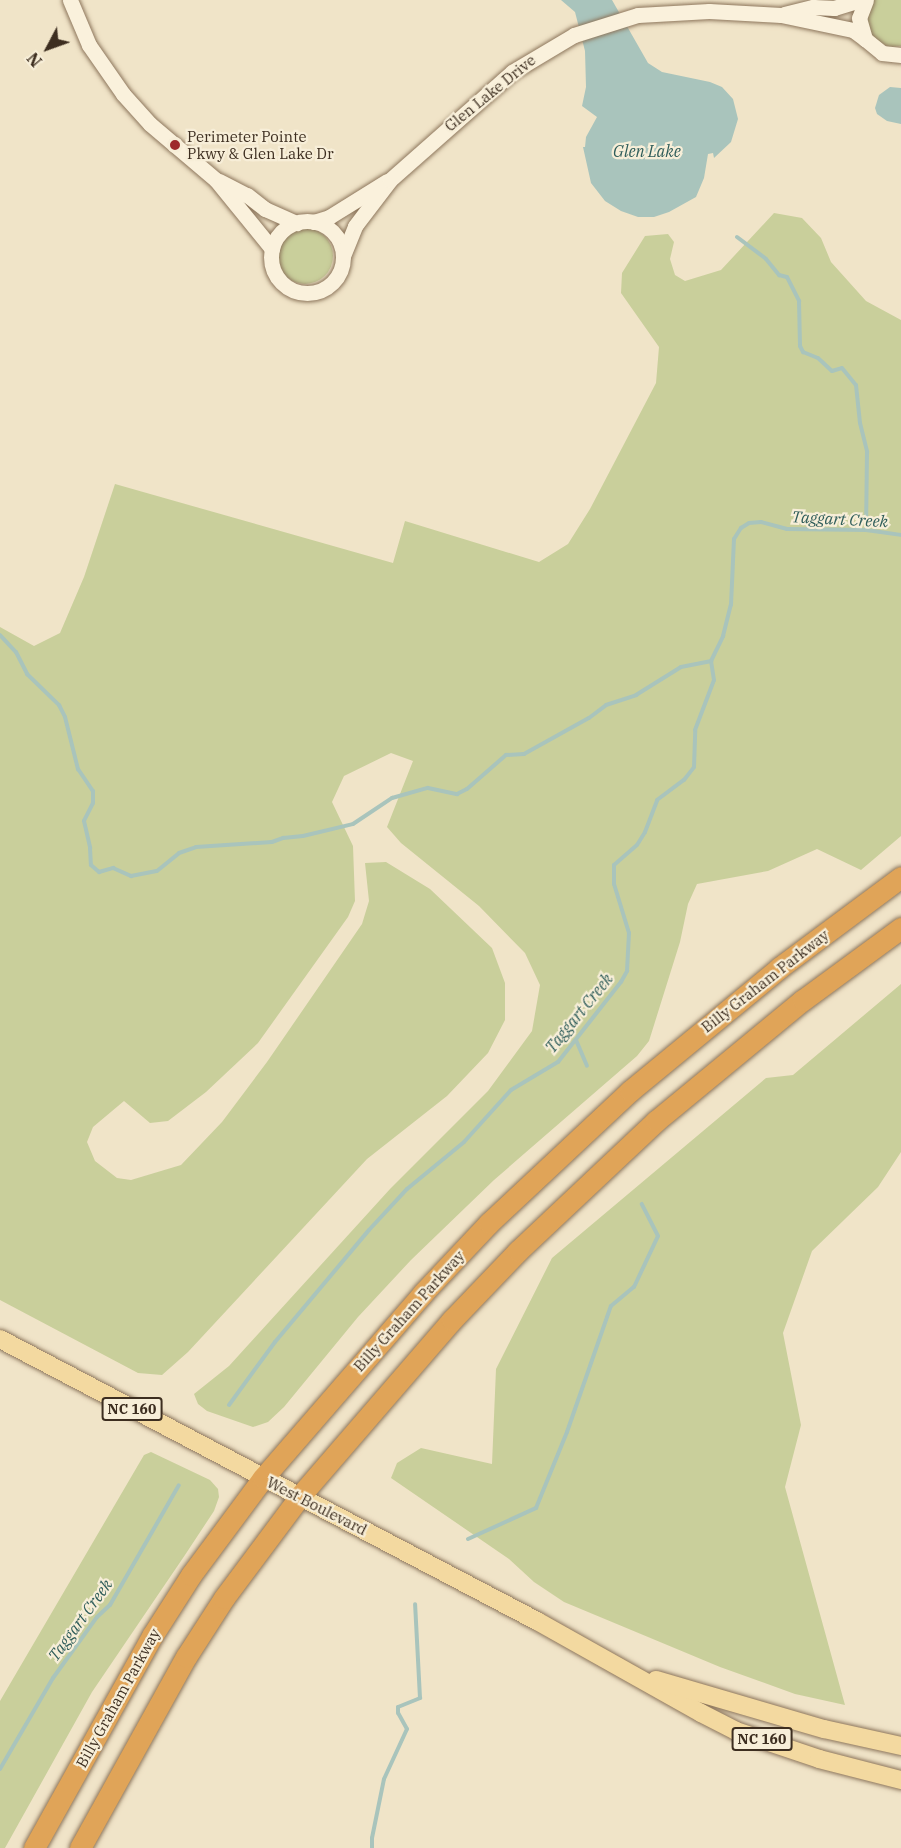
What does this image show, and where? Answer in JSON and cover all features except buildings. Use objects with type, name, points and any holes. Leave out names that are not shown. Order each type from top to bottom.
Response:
[{"type":"highway","name":"Billy Graham Parkway","points":[[34,1848],[152,1636],[191,1575],[263,1478],[423,1293],[558,1156],[703,1028],[901,877]]},
{"type":"highway","points":[[80,1848],[186,1657],[224,1598],[300,1496],[452,1320],[586,1185],[729,1059],[901,928]]},
{"type":"main road","name":"West Boulevard","points":[[0,1339],[300,1496],[736,1731],[819,1759],[901,1780]]},
{"type":"main road","name":"West Boulevard","points":[[634,1674],[740,1702],[824,1729],[901,1746]]},
{"type":"street","points":[[70,0],[89,45],[123,94],[150,124],[216,180],[272,249],[274,271],[280,281],[290,289],[314,292],[331,283],[341,268],[343,256],[340,243],[333,233],[314,222],[297,223],[283,230],[272,249]]},
{"type":"street","name":"Glen Lake Drive","points":[[781,15],[813,7],[834,8],[860,0]]},
{"type":"street","points":[[865,39],[860,18],[866,0]]},
{"type":"street","name":"Glen Lake Drive","points":[[314,222],[329,217],[390,180],[503,80],[550,47],[591,29],[638,15],[709,11],[781,15],[853,30],[882,53],[901,55]]},
{"type":"street","points":[[216,180],[297,223]]},
{"type":"street","name":"Glen Lake Drive","points":[[343,256],[355,226],[390,180]]},
{"type":"green space","points":[[873,0],[901,0],[901,46],[889,47],[873,38],[866,20]]},
{"type":"green space","points":[[774,213],[802,218],[821,238],[831,262],[866,301],[901,320],[901,836],[861,870],[817,849],[768,871],[697,884],[688,904],[680,942],[649,1041],[637,1056],[494,1180],[411,1260],[358,1317],[284,1407],[268,1422],[253,1427],[207,1411],[198,1404],[194,1394],[229,1366],[390,1189],[488,1091],[532,1031],[540,985],[525,953],[479,906],[401,843],[387,827],[413,761],[391,753],[344,776],[332,802],[353,846],[355,901],[348,917],[258,1043],[206,1092],[168,1121],[150,1123],[124,1101],[93,1127],[87,1142],[95,1161],[117,1178],[131,1180],[181,1165],[222,1122],[267,1062],[362,924],[369,901],[365,863],[386,862],[430,889],[492,948],[505,983],[505,1020],[488,1053],[447,1096],[367,1159],[188,1352],[162,1375],[138,1373],[0,1300],[0,627],[34,646],[60,633],[84,577],[115,484],[393,563],[405,521],[539,562],[568,544],[590,509],[656,383],[659,347],[621,293],[622,273],[645,236],[668,234],[674,242],[670,259],[675,275],[685,281],[721,270]]},
{"type":"green space","points":[[299,228],[311,228],[321,232],[329,240],[333,256],[329,272],[321,280],[311,284],[299,284],[289,280],[281,272],[277,262],[277,250],[281,240],[289,232]]},
{"type":"green space","points":[[901,984],[901,1152],[878,1187],[812,1251],[783,1333],[801,1425],[785,1487],[845,1705],[795,1694],[720,1667],[564,1602],[534,1582],[509,1559],[391,1478],[397,1463],[421,1448],[492,1464],[496,1369],[552,1258],[766,1078],[793,1075]]},
{"type":"green space","points":[[151,1452],[210,1480],[218,1489],[219,1497],[214,1511],[92,1692],[5,1848],[0,1848],[0,1701],[144,1455]]},
{"type":"water","name":"Glen Lake","points":[[561,0],[612,0],[648,63],[662,72],[710,82],[722,87],[733,99],[738,119],[731,142],[714,158],[713,153],[708,154],[704,178],[696,197],[669,212],[654,217],[638,217],[621,211],[605,201],[591,183],[583,147],[585,147],[586,137],[597,117],[582,106],[586,87],[585,51],[575,12]]},
{"type":"water","points":[[890,87],[901,88],[901,124],[887,121],[877,114],[875,108],[879,95]]},
{"type":"waterway","points":[[737,237],[766,259],[779,275],[787,277],[799,301],[800,346],[803,352],[818,358],[832,371],[842,368],[856,385],[860,423],[867,452],[866,530]]},
{"type":"waterway","name":"Taggart Creek","points":[[229,1405],[275,1342],[369,1230],[407,1189],[464,1142],[511,1090],[558,1062],[621,982],[627,971],[629,933],[614,884],[614,865],[637,845],[645,832],[657,800],[684,780],[694,767],[695,730],[714,680],[711,661],[723,636],[731,605],[734,539],[741,528],[749,523],[761,522],[787,529],[866,530],[901,535]]},
{"type":"waterway","points":[[0,635],[16,652],[27,674],[59,705],[65,717],[78,769],[93,791],[93,803],[84,821],[91,865],[99,872],[113,868],[131,876],[157,871],[179,853],[196,847],[272,842],[353,824],[392,798],[428,788],[457,794],[467,789],[506,755],[524,754],[589,718],[606,705],[636,695],[681,667],[711,661]]},
{"type":"waterway","points":[[576,1040],[587,1066]]},
{"type":"waterway","points":[[468,1539],[536,1508],[567,1432],[611,1306],[634,1287],[658,1236],[642,1204]]},
{"type":"waterway","name":"Taggart Creek","points":[[0,1769],[53,1678],[97,1617],[110,1605],[179,1485]]},
{"type":"waterway","points":[[372,1848],[384,1779],[407,1729],[398,1713],[398,1707],[420,1698],[415,1604]]},
{"type":"place","name":"Perimeter Pointe Pkwy & Glen Lake Dr","points":[[175,145]]}]
